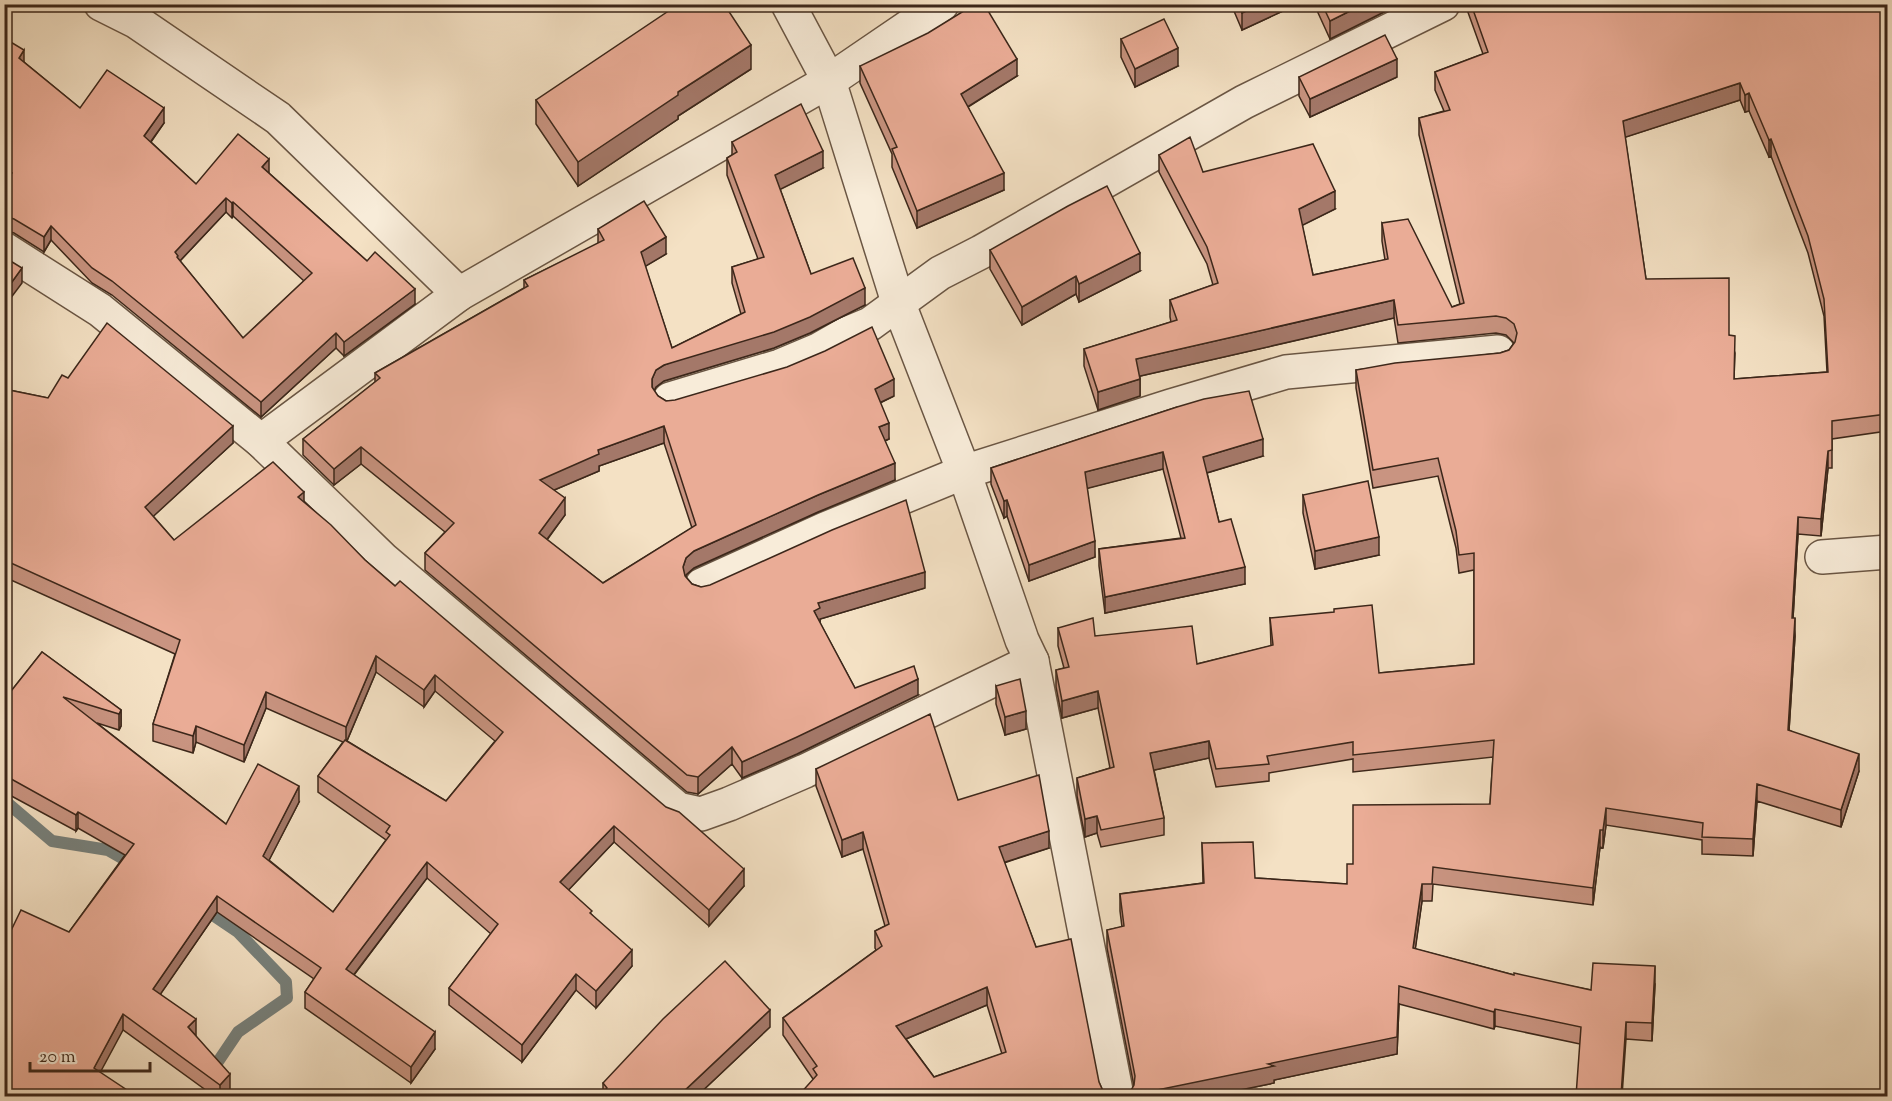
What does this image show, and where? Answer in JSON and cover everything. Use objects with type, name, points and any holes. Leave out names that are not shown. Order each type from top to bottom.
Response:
[{"type":"street","points":[[101,4],[137,22],[278,118],[459,294]]},
{"type":"street","points":[[788,4],[829,81],[898,302],[964,472],[1022,640],[1032,661],[1117,1096]]},
{"type":"street","points":[[261,441],[459,294],[829,81],[942,4]]},
{"type":"street","points":[[670,399],[780,366],[870,324],[940,273],[1244,102],[1443,4]]},
{"type":"street","points":[[4,249],[100,310],[261,441],[383,559],[678,809],[701,814],[729,804],[805,771],[1032,661]]},
{"type":"street","points":[[702,585],[825,529],[964,472],[1286,372],[1498,352]]},
{"type":"street","points":[[1822,557],[1887,552]]},
{"type":"building","points":[[679,4],[724,4],[751,45],[678,92],[678,95],[578,162],[536,100]]},
{"type":"building","points":[[975,4],[984,4],[1017,59],[961,94],[1004,173],[917,211],[892,149],[897,147],[860,66],[928,33]]},
{"type":"building","points":[[1239,4],[1260,4],[1242,13]]},
{"type":"building","points":[[1322,4],[1364,4],[1330,21]]},
{"type":"building","points":[[1471,4],[1887,4],[1887,414],[1832,421],[1832,450],[1828,451],[1821,519],[1798,517],[1792,618],[1795,618],[1788,730],[1859,754],[1841,810],[1757,784],[1753,839],[1702,837],[1703,823],[1606,808],[1603,830],[1600,830],[1593,888],[1433,867],[1432,884],[1422,884],[1413,948],[1514,975],[1514,973],[1591,990],[1593,963],[1655,966],[1652,1023],[1626,1022],[1621,1096],[1576,1096],[1581,1027],[1495,1009],[1494,1012],[1399,986],[1397,1037],[1268,1064],[1274,1066],[1121,1096],[1130,1092],[1135,1076],[1107,930],[1124,926],[1120,894],[1204,883],[1202,843],[1253,842],[1255,878],[1347,884],[1347,864],[1353,864],[1353,805],[1490,804],[1494,740],[1353,755],[1353,742],[1267,756],[1269,764],[1216,769],[1209,741],[1150,753],[1164,818],[1101,830],[1097,816],[1085,819],[1077,778],[1114,767],[1098,691],[1062,701],[1056,670],[1069,667],[1058,628],[1093,618],[1095,636],[1192,626],[1197,664],[1273,645],[1270,618],[1334,612],[1334,609],[1372,605],[1379,673],[1474,664],[1474,553],[1459,555],[1456,531],[1438,458],[1373,470],[1356,370],[1395,363],[1500,353],[1509,350],[1515,342],[1517,333],[1514,324],[1506,318],[1496,316],[1398,325],[1394,300],[1136,359],[1140,379],[1098,392],[1084,349],[1177,320],[1170,300],[1218,283],[1207,247],[1159,155],[1190,137],[1203,172],[1313,144],[1335,191],[1299,209],[1313,275],[1388,259],[1382,223],[1408,219],[1452,307],[1464,303],[1419,118],[1450,110],[1435,72],[1488,52]],"holes":[[[1740,83],[1745,95],[1749,93],[1769,140],[1771,139],[1808,236],[1824,299],[1828,372],[1734,379],[1735,336],[1729,335],[1729,278],[1646,279],[1623,121]]]},
{"type":"building","points":[[1164,19],[1178,48],[1135,69],[1121,39]]},
{"type":"building","points":[[1385,35],[1397,59],[1310,99],[1299,77]]},
{"type":"building","points":[[4,38],[24,50],[19,58],[80,108],[107,70],[164,108],[144,136],[196,184],[238,134],[269,159],[262,167],[367,261],[375,252],[415,289],[344,342],[336,333],[261,402],[112,281],[92,268],[51,226],[44,237],[14,219],[4,216],[4,184],[12,173],[4,168]],"holes":[[[226,198],[312,273],[243,338],[175,252]]]},
{"type":"building","points":[[801,104],[823,151],[775,175],[811,274],[853,258],[865,288],[810,317],[774,332],[664,365],[656,370],[652,379],[652,387],[658,396],[666,401],[675,400],[787,367],[872,327],[894,379],[875,389],[889,423],[879,427],[895,463],[694,551],[686,558],[683,567],[685,576],[692,584],[701,587],[710,585],[832,530],[906,500],[925,572],[818,603],[820,608],[814,611],[855,688],[914,666],[918,679],[742,762],[732,747],[698,777],[687,775],[425,553],[454,523],[361,447],[334,469],[303,439],[380,378],[375,373],[528,286],[524,280],[604,240],[598,229],[644,201],[666,237],[641,252],[672,348],[745,312],[732,267],[764,257],[727,158],[737,152],[732,142]],"holes":[[[664,426],[696,525],[603,583],[539,533],[565,498],[540,480],[599,454],[598,450]]]},
{"type":"building","points":[[1107,186],[1140,253],[1079,284],[1076,276],[1022,307],[990,250]]},
{"type":"building","points":[[4,257],[22,268],[4,293]]},
{"type":"building","points":[[107,323],[233,426],[145,507],[174,540],[273,462],[304,492],[298,497],[395,586],[400,581],[666,807],[679,812],[744,869],[709,910],[614,826],[560,882],[592,911],[590,913],[632,950],[596,991],[576,974],[522,1045],[449,988],[498,924],[427,862],[346,969],[435,1032],[411,1067],[305,992],[321,968],[217,896],[153,989],[196,1019],[188,1027],[230,1074],[220,1085],[123,1014],[94,1068],[136,1096],[4,1096],[4,945],[21,910],[69,932],[134,844],[78,812],[76,815],[4,775],[4,700],[42,652],[121,710],[119,714],[63,697],[226,824],[258,764],[299,786],[263,856],[333,912],[390,835],[386,832],[390,826],[318,776],[345,740],[446,801],[503,732],[435,675],[424,690],[376,656],[346,727],[266,692],[244,745],[196,726],[193,736],[153,724],[180,640],[11,563],[4,580],[4,389],[48,398],[62,375],[68,378]]},
{"type":"building","points":[[1249,391],[1263,439],[1203,457],[1219,522],[1231,519],[1245,567],[1105,597],[1099,549],[1185,538],[1163,452],[1085,472],[1095,541],[1029,565],[1007,500],[1004,501],[991,468],[1177,407],[1204,399]]},
{"type":"building","points":[[1368,481],[1379,537],[1315,551],[1303,495]]},
{"type":"building","points":[[1020,679],[1026,711],[1005,717],[996,686]]},
{"type":"building","points":[[930,714],[958,800],[1039,775],[1049,831],[999,847],[1036,947],[1071,939],[1099,1082],[1103,1091],[1110,1096],[798,1096],[817,1075],[813,1069],[817,1066],[783,1018],[882,946],[875,931],[889,924],[863,832],[842,840],[816,769]],"holes":[[[987,987],[1006,1052],[934,1077],[896,1026]]]},
{"type":"building","points":[[725,961],[770,1010],[681,1094],[684,1096],[600,1096],[607,1088],[603,1083],[663,1019]]},
{"type":"waterway","points":[[4,800],[52,841],[108,850],[136,866]]},
{"type":"waterway","points":[[201,907],[238,932],[286,982],[287,998],[238,1032],[209,1075]]}]
